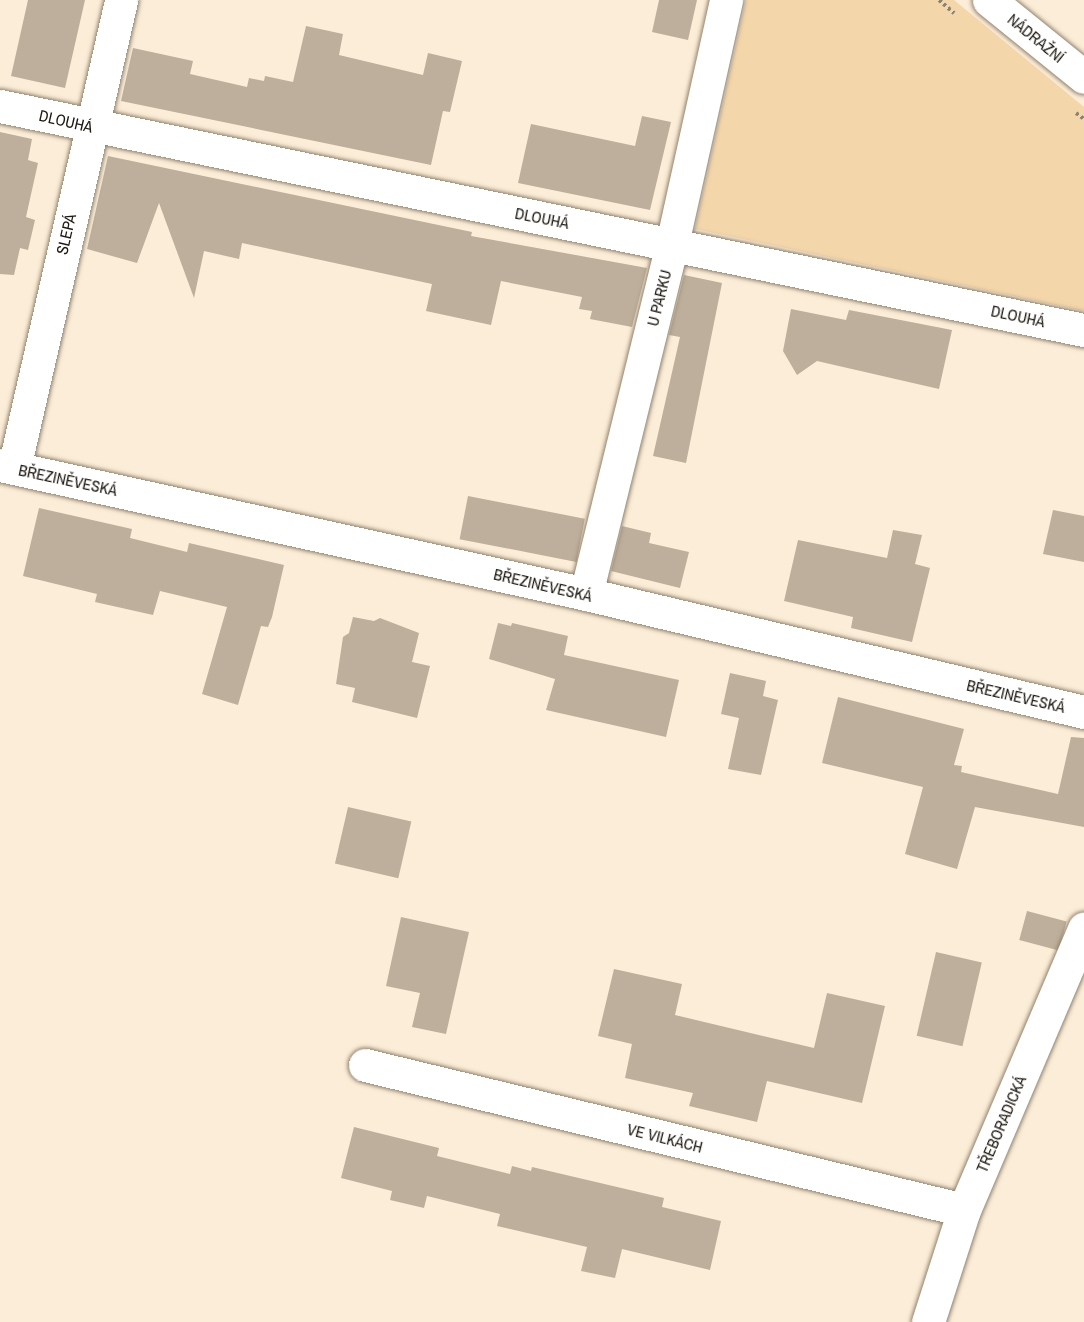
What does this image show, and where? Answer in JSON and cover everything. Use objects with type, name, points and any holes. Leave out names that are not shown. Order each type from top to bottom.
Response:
[{"type":"street","name":"SLEPÁ","points":[[7,466],[121,0]]},
{"type":"street","name":"U PARKU","points":[[586,594],[672,244],[726,0]]},
{"type":"street","name":"NÁDRAŽNÍ","points":[[989,0],[1084,76]]},
{"type":"street","name":"DLOUHÁ","points":[[0,106],[1084,330]]},
{"type":"street","name":"BŘEZINĚVESKÁ","points":[[7,466],[586,594],[1084,712]]},
{"type":"street","name":"TŘEBORADICKÁ","points":[[928,1322],[964,1210],[1084,929]]},
{"type":"street","name":"VE VILKÁCH","points":[[365,1065],[964,1210]]},
{"type":"shaded area","points":[[746,0],[954,0],[1084,107],[1084,311],[695,229]]},
{"type":"building","points":[[28,0],[85,0],[65,88],[11,76]]},
{"type":"building","points":[[659,0],[697,0],[688,40],[652,32]]},
{"type":"building","points":[[306,26],[343,34],[339,55],[423,75],[428,53],[462,61],[450,112],[443,111],[431,165],[121,101],[133,48],[193,61],[190,74],[247,87],[249,78],[264,81],[265,76],[293,82]]},
{"type":"building","points":[[642,116],[671,122],[650,210],[518,183],[531,124],[635,146]]},
{"type":"building","points":[[0,132],[32,139],[28,160],[38,163],[26,217],[35,220],[28,250],[20,248],[14,275],[0,274]]},
{"type":"building","points":[[108,156],[472,232],[471,236],[647,268],[632,327],[590,319],[592,311],[579,309],[582,297],[501,281],[491,325],[426,311],[432,284],[242,243],[239,259],[204,251],[194,298],[159,203],[137,263],[87,249]]},
{"type":"building","points":[[684,275],[722,283],[686,463],[653,456],[680,337],[669,335]]},
{"type":"building","points":[[791,309],[846,320],[849,310],[952,330],[939,389],[817,361],[797,375],[783,351]]},
{"type":"building","points":[[468,496],[585,519],[576,562],[460,539]]},
{"type":"building","points":[[39,508],[132,529],[130,538],[187,552],[189,543],[284,565],[272,617],[268,627],[261,626],[238,705],[202,694],[227,607],[160,591],[153,615],[95,602],[97,594],[23,576]]},
{"type":"building","points":[[1053,510],[1084,516],[1084,562],[1043,554]]},
{"type":"building","points":[[622,526],[651,533],[649,543],[689,552],[680,588],[611,571]]},
{"type":"building","points":[[893,530],[922,535],[915,564],[930,568],[912,642],[851,628],[853,617],[784,601],[798,540],[887,558]]},
{"type":"building","points":[[353,617],[374,621],[380,618],[419,633],[412,662],[430,666],[417,718],[352,702],[355,688],[336,684],[343,637],[349,633]]},
{"type":"building","points":[[498,623],[511,626],[512,623],[568,636],[564,655],[679,680],[666,737],[546,710],[555,679],[489,659]]},
{"type":"building","points":[[730,673],[766,681],[763,696],[778,700],[761,775],[728,769],[739,718],[721,714]]},
{"type":"building","points":[[838,697],[964,729],[954,765],[962,766],[961,772],[1058,794],[1071,737],[1084,738],[1084,827],[975,807],[957,869],[905,854],[923,787],[822,763]]},
{"type":"building","points":[[348,807],[411,822],[398,878],[335,864]]},
{"type":"building","points":[[1027,911],[1067,922],[1059,951],[1019,940]]},
{"type":"building","points":[[401,917],[469,932],[446,1034],[412,1027],[420,993],[386,986]]},
{"type":"building","points":[[936,952],[982,963],[962,1046],[917,1036]]},
{"type":"building","points":[[614,969],[682,984],[675,1015],[814,1048],[827,993],[885,1006],[862,1103],[767,1081],[757,1122],[689,1106],[693,1093],[625,1078],[632,1044],[598,1036]]},
{"type":"building","points":[[354,1127],[439,1148],[437,1156],[510,1174],[512,1166],[531,1171],[532,1167],[664,1198],[662,1207],[721,1221],[710,1270],[622,1249],[615,1278],[581,1271],[587,1247],[497,1226],[500,1214],[427,1196],[424,1208],[390,1200],[392,1191],[341,1178]]}]
